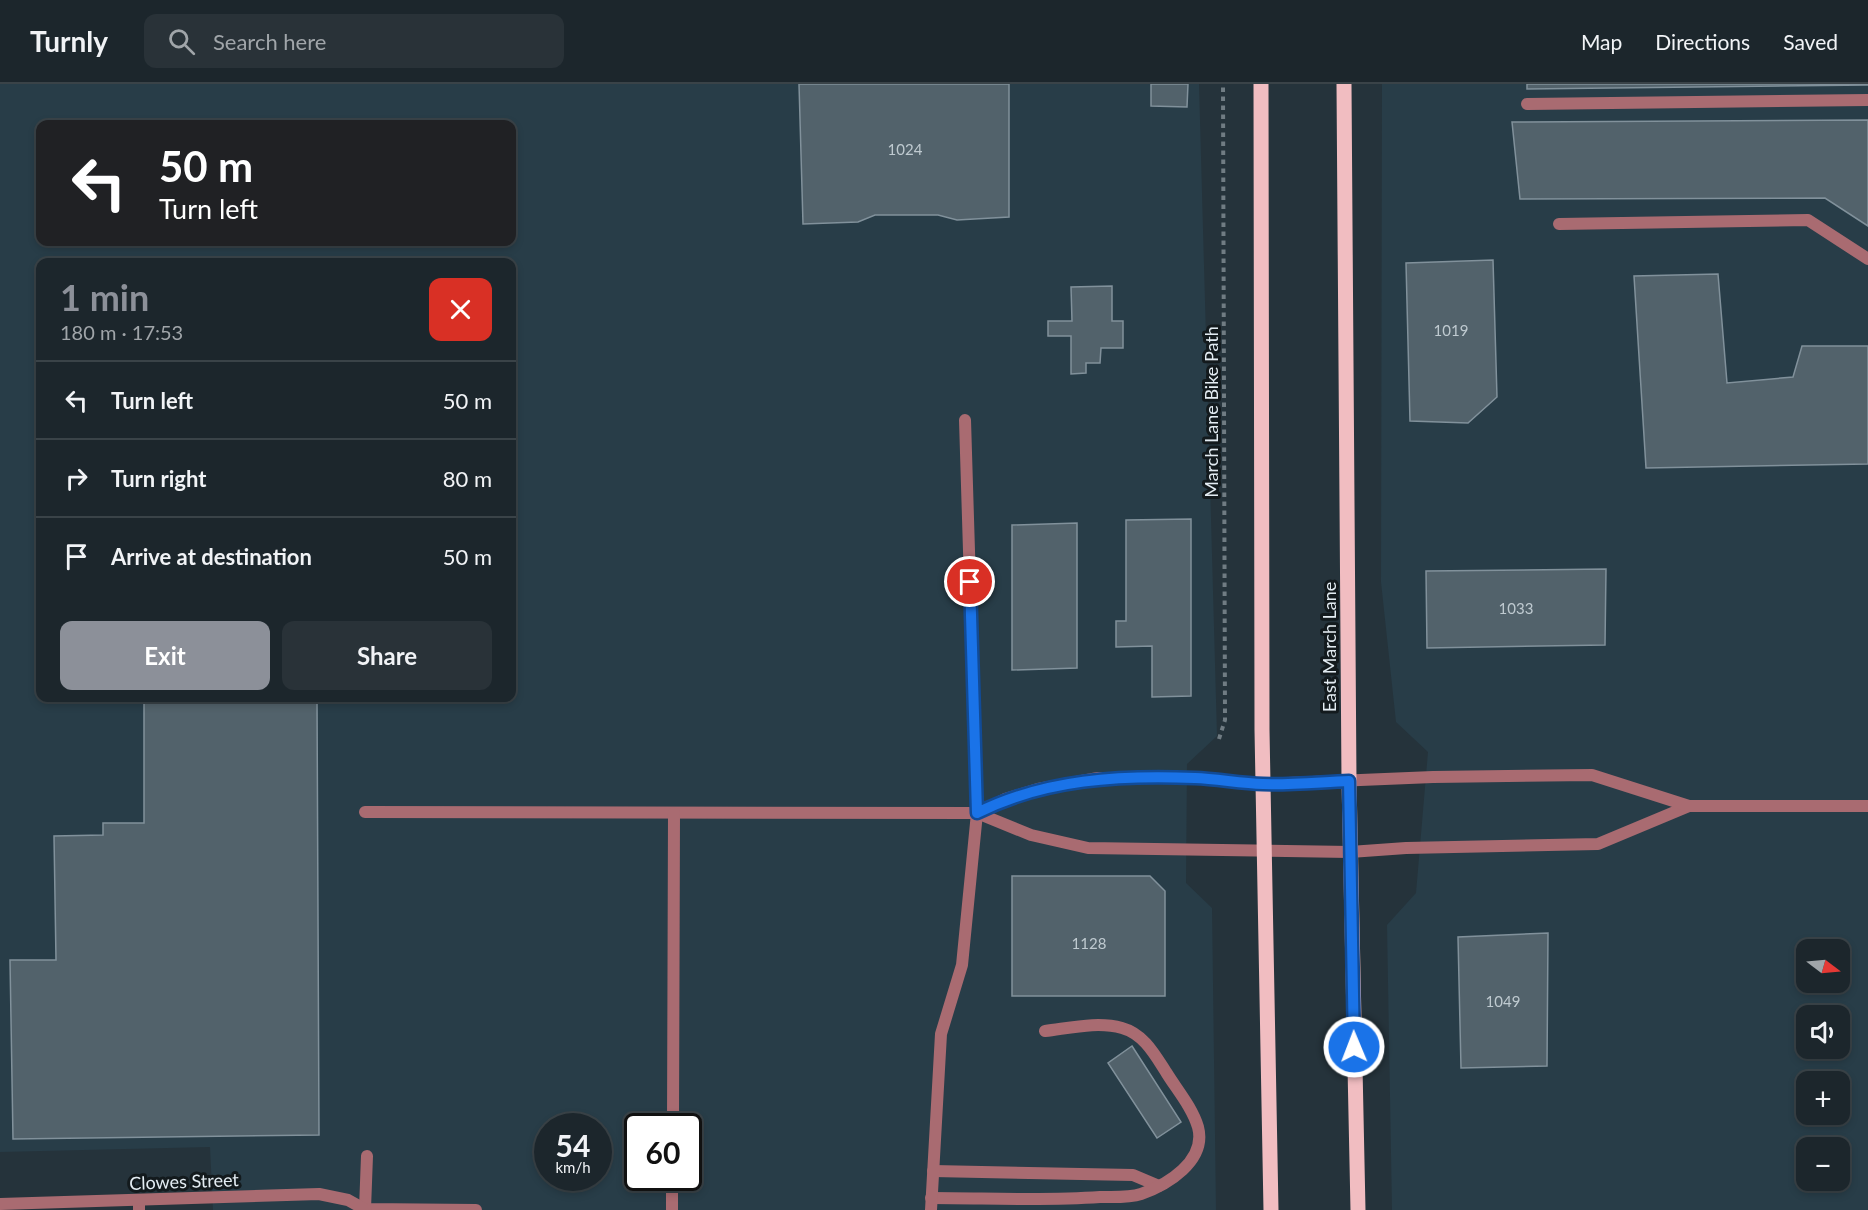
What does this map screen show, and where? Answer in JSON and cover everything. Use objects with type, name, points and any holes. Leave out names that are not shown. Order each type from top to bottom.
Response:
[{"type":"main road","points":[[1260,84],[1263,784],[1271,1210]]},
{"type":"main road","name":"East March Lane","points":[[1344,84],[1349,781],[1358,1210]]},
{"type":"street","points":[[1527,104],[1868,100]]},
{"type":"street","points":[[1559,224],[1808,220],[1868,259]]},
{"type":"street","points":[[965,420],[977,813],[962,965],[941,1034],[931,1204],[1139,1195],[1177,1177],[1191,1160],[1197,1147],[1198,1130],[1190,1110],[1149,1047],[1135,1033],[1121,1027],[1090,1026],[1045,1031]]},
{"type":"street","points":[[977,813],[1005,799],[1038,789],[1098,778],[1194,778],[1263,784],[1592,775],[1689,806],[1868,806]]},
{"type":"street","points":[[365,812],[977,813],[1031,835],[1088,848],[1350,852],[1406,848],[1598,843],[1689,806]]},
{"type":"street","points":[[673,1113],[674,813]]},
{"type":"street","points":[[368,1156],[366,1210],[476,1210]]},
{"type":"street","points":[[933,1171],[1133,1175],[1159,1186]]},
{"type":"street","points":[[672,1191],[672,1210]]},
{"type":"street","name":"Clowes Street","points":[[0,1204],[139,1205],[319,1194],[348,1200],[366,1210]]},
{"type":"path","name":"March Lane Bike Path","points":[[1219,739],[1225,720],[1223,84]]},
{"type":"shaded area","points":[[0,84],[1199,84],[1217,736],[1187,764],[1186,883],[1212,908],[1216,1210],[213,1210],[210,1147],[0,1152]]},
{"type":"shaded area","points":[[1382,84],[1868,84],[1868,1210],[1392,1210],[1387,925],[1416,893],[1428,752],[1396,722],[1381,582]]},
{"type":"building","points":[[799,84],[1009,84],[1009,217],[957,220],[938,215],[875,215],[858,222],[803,224]]},
{"type":"building","points":[[1151,84],[1188,84],[1187,107],[1151,106]]},
{"type":"building","points":[[1527,84],[1868,84],[1868,85],[1527,89]]},
{"type":"building","points":[[1868,120],[1868,226],[1825,198],[1520,199],[1512,122]]},
{"type":"building","points":[[1493,260],[1497,397],[1468,423],[1410,421],[1406,263]]},
{"type":"building","points":[[1718,274],[1727,383],[1793,377],[1802,346],[1868,346],[1868,464],[1646,468],[1634,276]]},
{"type":"building","points":[[1112,286],[1112,321],[1123,321],[1123,348],[1101,348],[1100,363],[1086,363],[1086,373],[1071,374],[1071,336],[1048,336],[1048,321],[1072,321],[1071,287]]},
{"type":"building","points":[[1191,519],[1191,696],[1152,697],[1152,646],[1116,647],[1116,621],[1126,621],[1126,520]]},
{"type":"building","points":[[1077,523],[1077,668],[1012,670],[1012,525]]},
{"type":"building","points":[[1606,569],[1605,645],[1427,648],[1426,571]]},
{"type":"building","points":[[144,702],[317,702],[319,1135],[13,1139],[10,960],[56,960],[54,836],[103,835],[103,823],[144,823]]},
{"type":"building","points":[[1012,876],[1150,876],[1165,891],[1165,996],[1012,996]]},
{"type":"building","points":[[1548,933],[1547,1066],[1461,1068],[1458,937]]},
{"type":"building","points":[[1132,1046],[1181,1122],[1157,1138],[1108,1063]]},
{"type":"route","points":[[970,582],[977,813],[1005,799],[1038,789],[1098,778],[1194,778],[1263,784],[1349,781],[1354,1047]]}]
